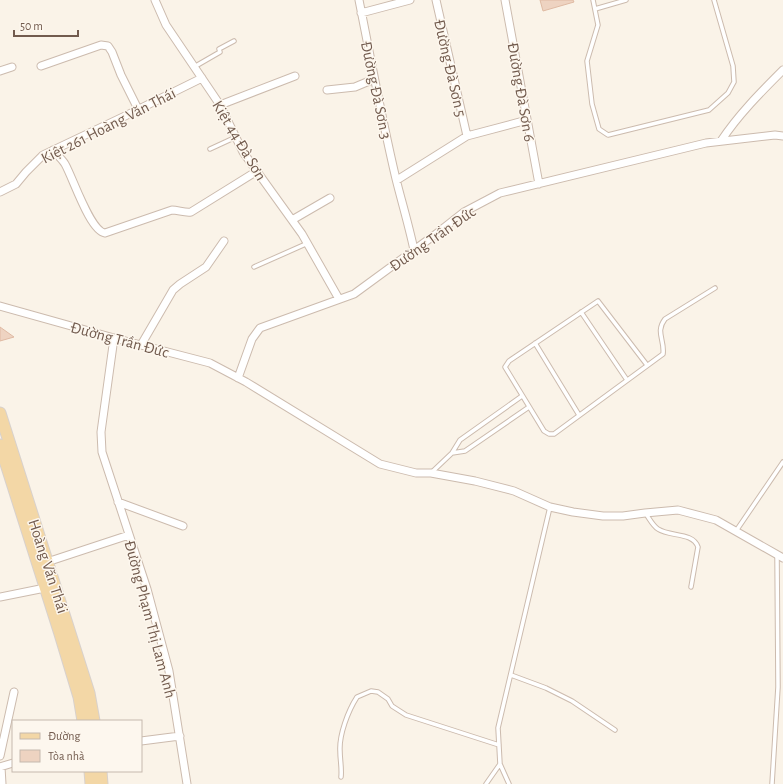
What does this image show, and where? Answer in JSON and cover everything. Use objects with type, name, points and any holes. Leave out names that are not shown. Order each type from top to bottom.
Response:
[{"type":"main road","name":"Hoàng Văn Thái","points":[[0,412],[89,693],[94,720]]},
{"type":"main road","points":[[0,445],[79,697],[83,720]]},
{"type":"main road","points":[[90,772],[91,784]]},
{"type":"main road","points":[[101,772],[102,784]]},
{"type":"street","name":"Đường Đà Sơn 3","points":[[359,0],[374,79],[414,250]]},
{"type":"street","points":[[362,13],[410,0]]},
{"type":"street","name":"Đường Đà Sơn 5","points":[[436,0],[467,136]]},
{"type":"street","name":"Đường Đà Sơn 6","points":[[505,0],[539,184]]},
{"type":"street","name":"Kiệt 44 Đà Sơn","points":[[158,1],[166,25],[220,105],[243,152],[308,243],[339,299]]},
{"type":"street","points":[[41,66],[102,45],[108,46],[138,109]]},
{"type":"street","points":[[0,71],[12,67]]},
{"type":"street","points":[[720,141],[729,128],[759,94],[783,70]]},
{"type":"street","points":[[220,105],[295,76]]},
{"type":"street","name":"Kiệt 261 Hoàng Văn Thái","points":[[0,192],[16,184],[43,155],[202,78]]},
{"type":"street","points":[[327,90],[355,87],[374,79]]},
{"type":"street","points":[[397,180],[467,136],[527,120]]},
{"type":"street","name":"Đường Trần Đức","points":[[238,378],[252,338],[260,328],[354,294],[464,212],[500,194],[706,143],[775,135],[783,136]]},
{"type":"street","points":[[53,150],[65,164],[82,202],[97,229],[108,233],[172,210],[188,213],[191,212],[257,171]]},
{"type":"street","points":[[292,220],[330,198]]},
{"type":"street","points":[[141,346],[173,290],[206,267],[224,241]]},
{"type":"street","name":"Đường Trần Đức","points":[[0,306],[141,346],[210,363],[238,378],[380,464],[416,473],[431,473],[475,481],[514,491],[550,507],[603,516],[623,516],[645,512],[678,510],[716,520],[780,556]]},
{"type":"street","name":"Đường Phạm Thị Lam Anh","points":[[114,338],[101,432],[102,452],[147,589],[169,671],[187,784]]},
{"type":"street","points":[[118,502],[183,526]]},
{"type":"street","points":[[47,562],[129,535]]},
{"type":"street","points":[[0,596],[45,588]]},
{"type":"street","points":[[0,756],[14,692]]},
{"type":"street","points":[[142,742],[180,736]]},
{"type":"street","points":[[2,784],[0,767],[12,763]]},
{"type":"lane","points":[[593,0],[598,25],[587,61],[592,104],[599,129],[608,135],[709,110],[728,93],[734,82],[733,66],[714,0]]},
{"type":"lane","points":[[595,9],[626,0]]},
{"type":"lane","points":[[194,67],[220,52],[219,49],[234,41]]},
{"type":"lane","points":[[210,149],[236,137]]},
{"type":"lane","points":[[254,267],[308,243]]},
{"type":"lane","points":[[647,365],[598,301],[509,361],[505,367],[544,431],[549,434],[554,434],[663,354],[664,346],[660,334],[660,326],[665,319],[715,288]]},
{"type":"lane","points":[[581,312],[627,380]]},
{"type":"lane","points":[[535,343],[579,415]]},
{"type":"lane","points":[[431,473],[452,453],[460,440],[522,396]]},
{"type":"lane","points":[[452,453],[465,451],[528,407]]},
{"type":"lane","points":[[736,531],[783,462]]},
{"type":"lane","points":[[509,784],[500,764],[498,728],[550,507]]},
{"type":"lane","points":[[645,512],[658,529],[692,539],[697,542],[698,547],[691,587]]},
{"type":"lane","points":[[772,784],[778,687],[780,556]]},
{"type":"lane","points":[[511,675],[546,688],[572,701],[615,730]]},
{"type":"lane","points":[[341,777],[342,767],[340,750],[346,721],[352,704],[357,697],[371,691],[384,695],[392,706],[406,715],[499,745]]},
{"type":"lane","points":[[486,784],[500,764]]},
{"type":"building","points":[[540,0],[573,0],[574,2],[543,11]]},
{"type":"building","points":[[0,327],[14,337],[0,341]]}]
